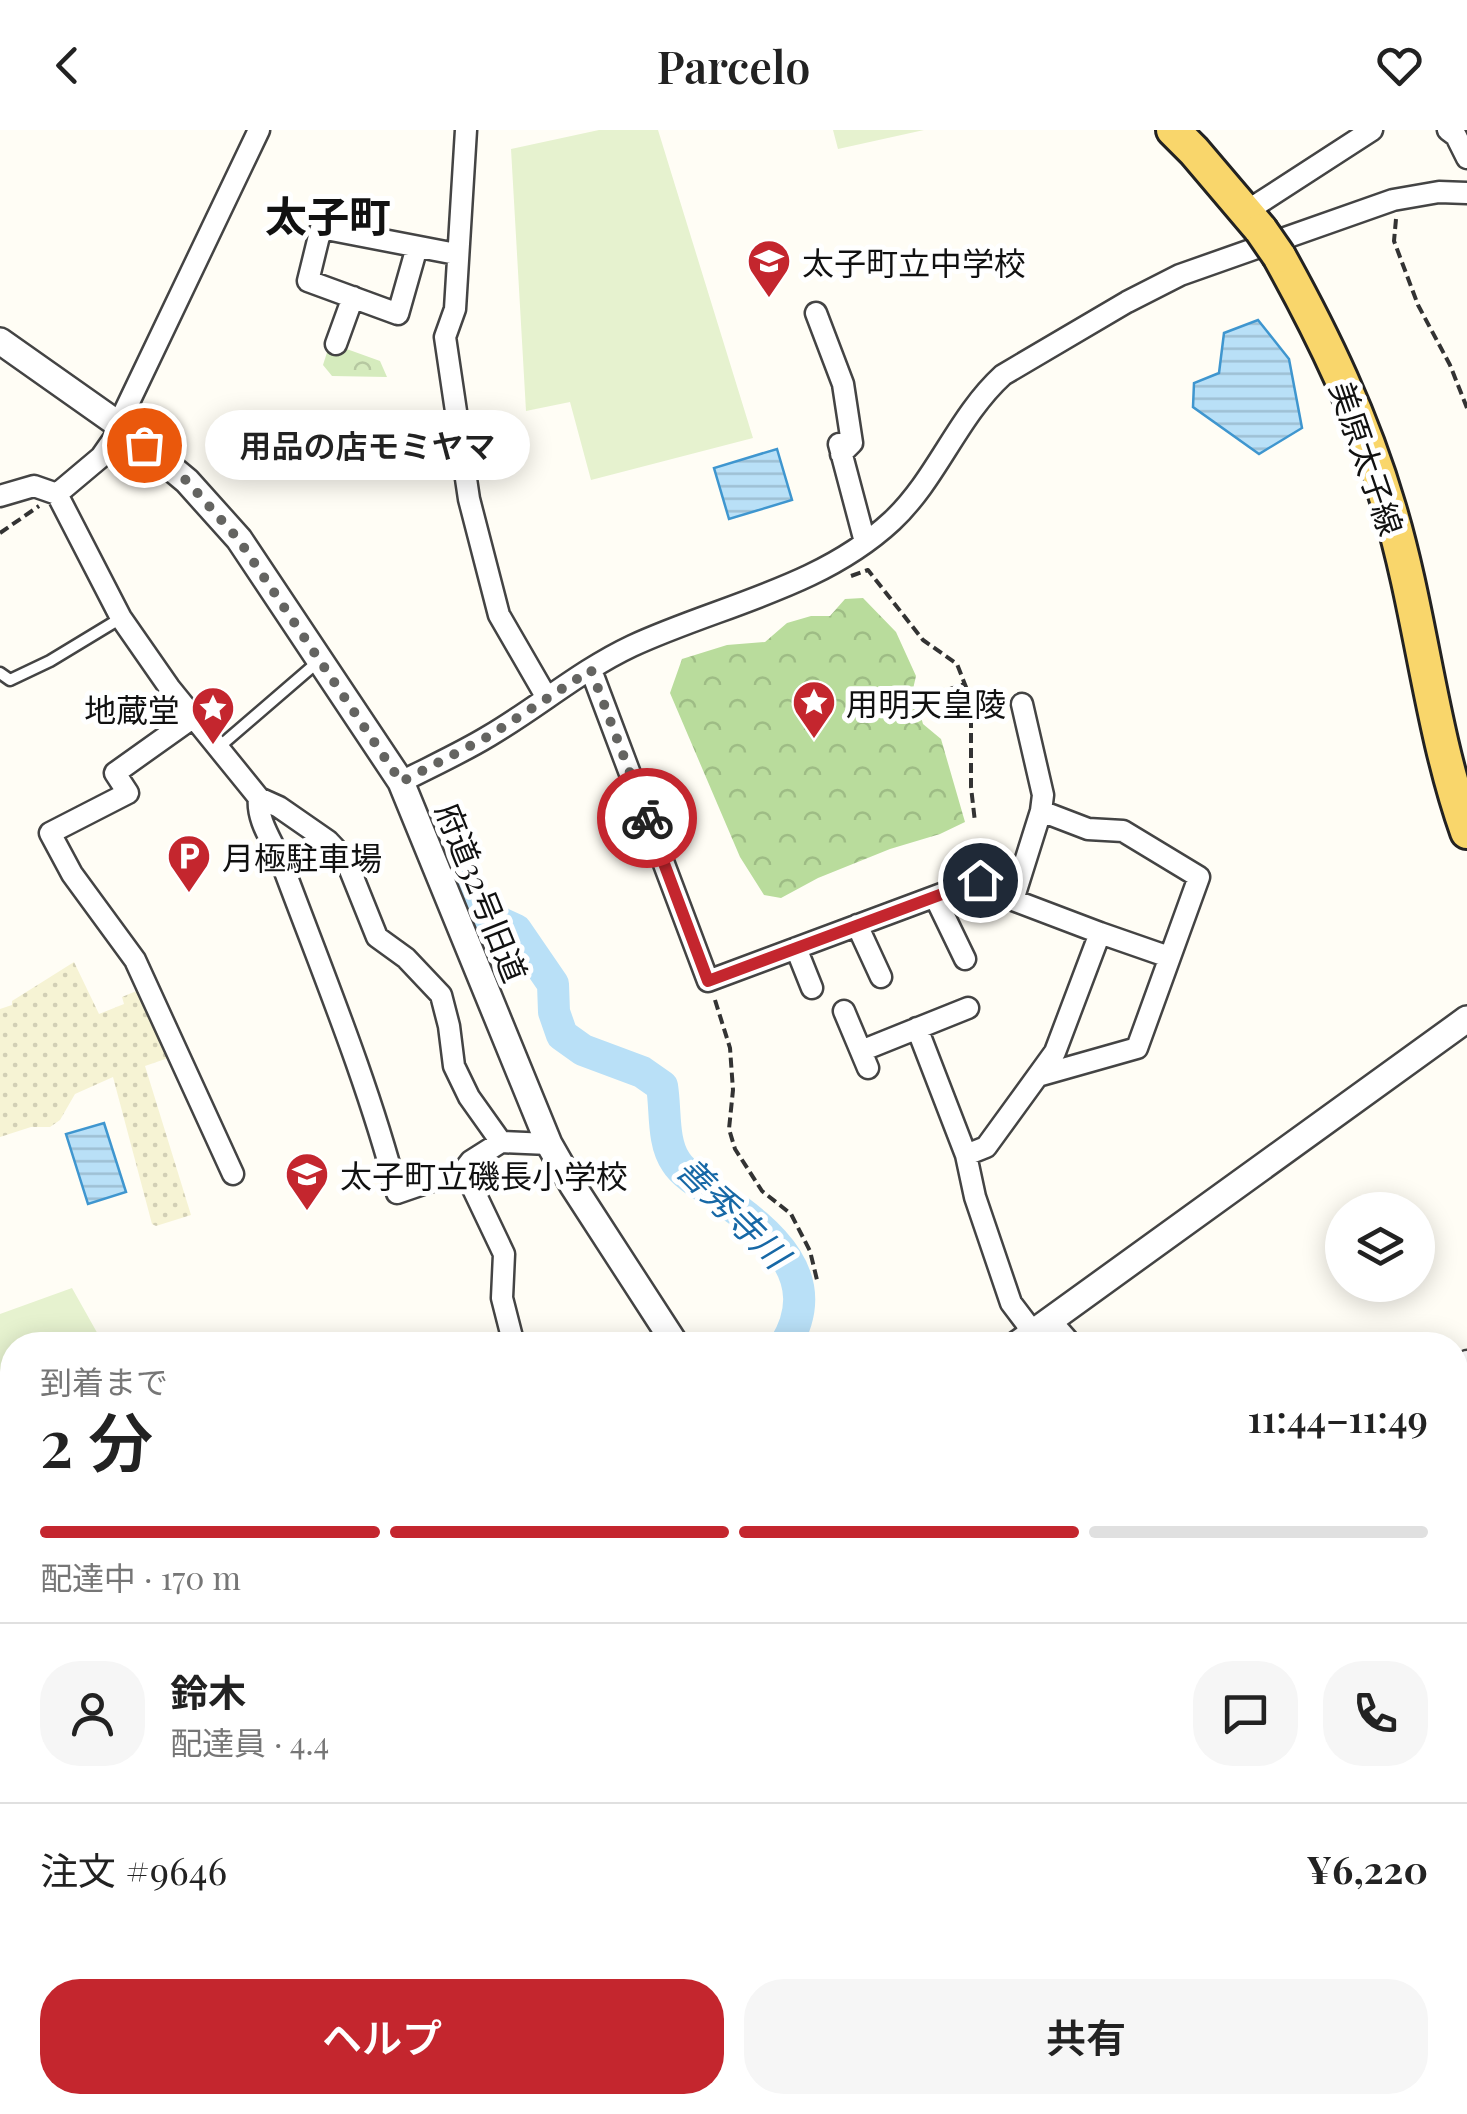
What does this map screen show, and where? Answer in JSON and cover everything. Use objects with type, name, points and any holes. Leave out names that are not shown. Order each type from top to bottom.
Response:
[{"type":"main road","name":"美原太子線","points":[[1172,130],[1262,233],[1322,334],[1356,409],[1390,509],[1467,832]]},
{"type":"street","points":[[55,493],[101,457],[120,426],[259,130]]},
{"type":"street","points":[[466,130],[455,308],[445,337],[468,499],[499,616],[547,698]]},
{"type":"street","points":[[1262,233],[1372,130]]},
{"type":"street","points":[[1448,130],[1456,136],[1467,158]]},
{"type":"street","points":[[401,782],[489,736],[630,646],[807,576],[865,542],[918,491],[984,392],[1003,376],[1154,287],[1392,200],[1428,193],[1467,192]]},
{"type":"street","points":[[417,247],[398,314],[308,281],[321,228],[456,254]]},
{"type":"street","points":[[336,344],[352,298]]},
{"type":"street","points":[[816,313],[843,384],[852,443],[840,448],[865,542]]},
{"type":"street","name":"府道32号旧道","points":[[0,341],[120,426],[187,481],[239,540],[320,660],[401,782],[549,1144],[667,1332]]},
{"type":"street","points":[[0,496],[34,486],[55,493],[122,618],[169,687],[259,798],[328,840],[346,860],[377,936],[416,968],[441,996],[454,1066],[469,1098],[502,1142]]},
{"type":"street","points":[[591,670],[708,981],[980,880]]},
{"type":"street","points":[[1022,704],[1043,794],[1013,900],[1169,957]]},
{"type":"street","points":[[195,716],[115,773],[128,793],[50,833],[72,874],[135,960],[233,1174]]},
{"type":"street","points":[[259,798],[257,810],[282,863],[348,1039],[397,1194],[464,1170],[471,1161],[502,1142],[549,1144]]},
{"type":"street","points":[[1038,1076],[1137,1048],[1199,877],[1123,831],[1088,829],[1041,811]]},
{"type":"street","points":[[934,897],[965,959]]},
{"type":"street","points":[[858,925],[880,977]]},
{"type":"street","points":[[966,1155],[986,1147],[1055,1052],[1100,933]]},
{"type":"street","points":[[796,948],[812,988]]},
{"type":"street","points":[[844,1011],[864,1059],[917,1028],[968,1008]]},
{"type":"street","points":[[917,1028],[966,1155],[974,1197],[1011,1303],[1033,1332],[1467,1019]]},
{"type":"street","points":[[464,1170],[504,1254],[502,1298],[511,1332]]},
{"type":"lane","points":[[0,673],[10,680],[122,618]]},
{"type":"lane","points":[[219,747],[320,660]]},
{"type":"path","points":[[1392,200],[1397,209],[1394,242],[1418,305],[1450,365],[1467,408]]},
{"type":"path","points":[[0,533],[55,493]]},
{"type":"path","points":[[868,570],[923,640],[958,664],[971,700],[975,822]]},
{"type":"path","points":[[947,690],[965,684]]},
{"type":"path","points":[[708,981],[730,1048],[730,1128],[735,1149],[762,1191],[791,1214],[810,1251],[818,1284]]},
{"type":"shaded area","points":[[74,962],[99,1014],[124,1004],[122,997],[146,987],[174,1056],[145,1066],[191,1215],[152,1224],[113,1077],[75,1094],[60,1120],[50,1127],[31,1127],[0,1137],[0,1009],[12,1005],[12,1001]]},
{"type":"green space","points":[[599,130],[658,130],[753,438],[591,480],[570,402],[526,411],[511,149]]},
{"type":"green space","points":[[833,130],[924,130],[838,149]]},
{"type":"green space","points":[[330,343],[380,361],[387,377],[332,376],[323,365]]},
{"type":"green space","points":[[863,598],[896,632],[916,676],[913,689],[923,724],[941,739],[965,822],[818,878],[781,898],[764,895],[740,857],[670,693],[682,659],[727,645],[765,642],[787,623],[811,616],[830,616],[845,599]]},
{"type":"green space","points":[[72,1288],[97,1332],[0,1332],[0,1314]]},
{"type":"water","points":[[1258,320],[1289,359],[1302,428],[1259,454],[1193,407],[1194,383],[1219,373],[1224,333]]},
{"type":"water","points":[[777,449],[792,500],[729,519],[714,468]]},
{"type":"water","points":[[104,1123],[126,1192],[88,1204],[66,1134]]},
{"type":"waterway","name":"善秀寺川","points":[[456,878],[475,911],[516,930],[553,984],[554,1012],[562,1035],[583,1050],[642,1072],[662,1086],[666,1135],[676,1162],[773,1241],[796,1277],[799,1298],[791,1332]]},
{"type":"way so far","points":[[144,445],[187,481],[239,540],[401,782],[489,736],[591,670],[647,818]]},
{"type":"place","name":"太子町立中学校","points":[[769,299]]},
{"type":"place","name":"用品の店モミヤマ","points":[[144,445]]},
{"type":"place","name":"用明天皇陵","points":[[814,740]]},
{"type":"place","name":"地蔵堂","points":[[213,746]]},
{"type":"place","name":"月極駐車場","points":[[189,894]]},
{"type":"place","name":"太子町立磯長小学校","points":[[307,1212]]},
{"type":"district","name":"太子町","points":[[328,215]]},
{"type":"route","points":[[647,818],[708,981],[980,880]]}]
